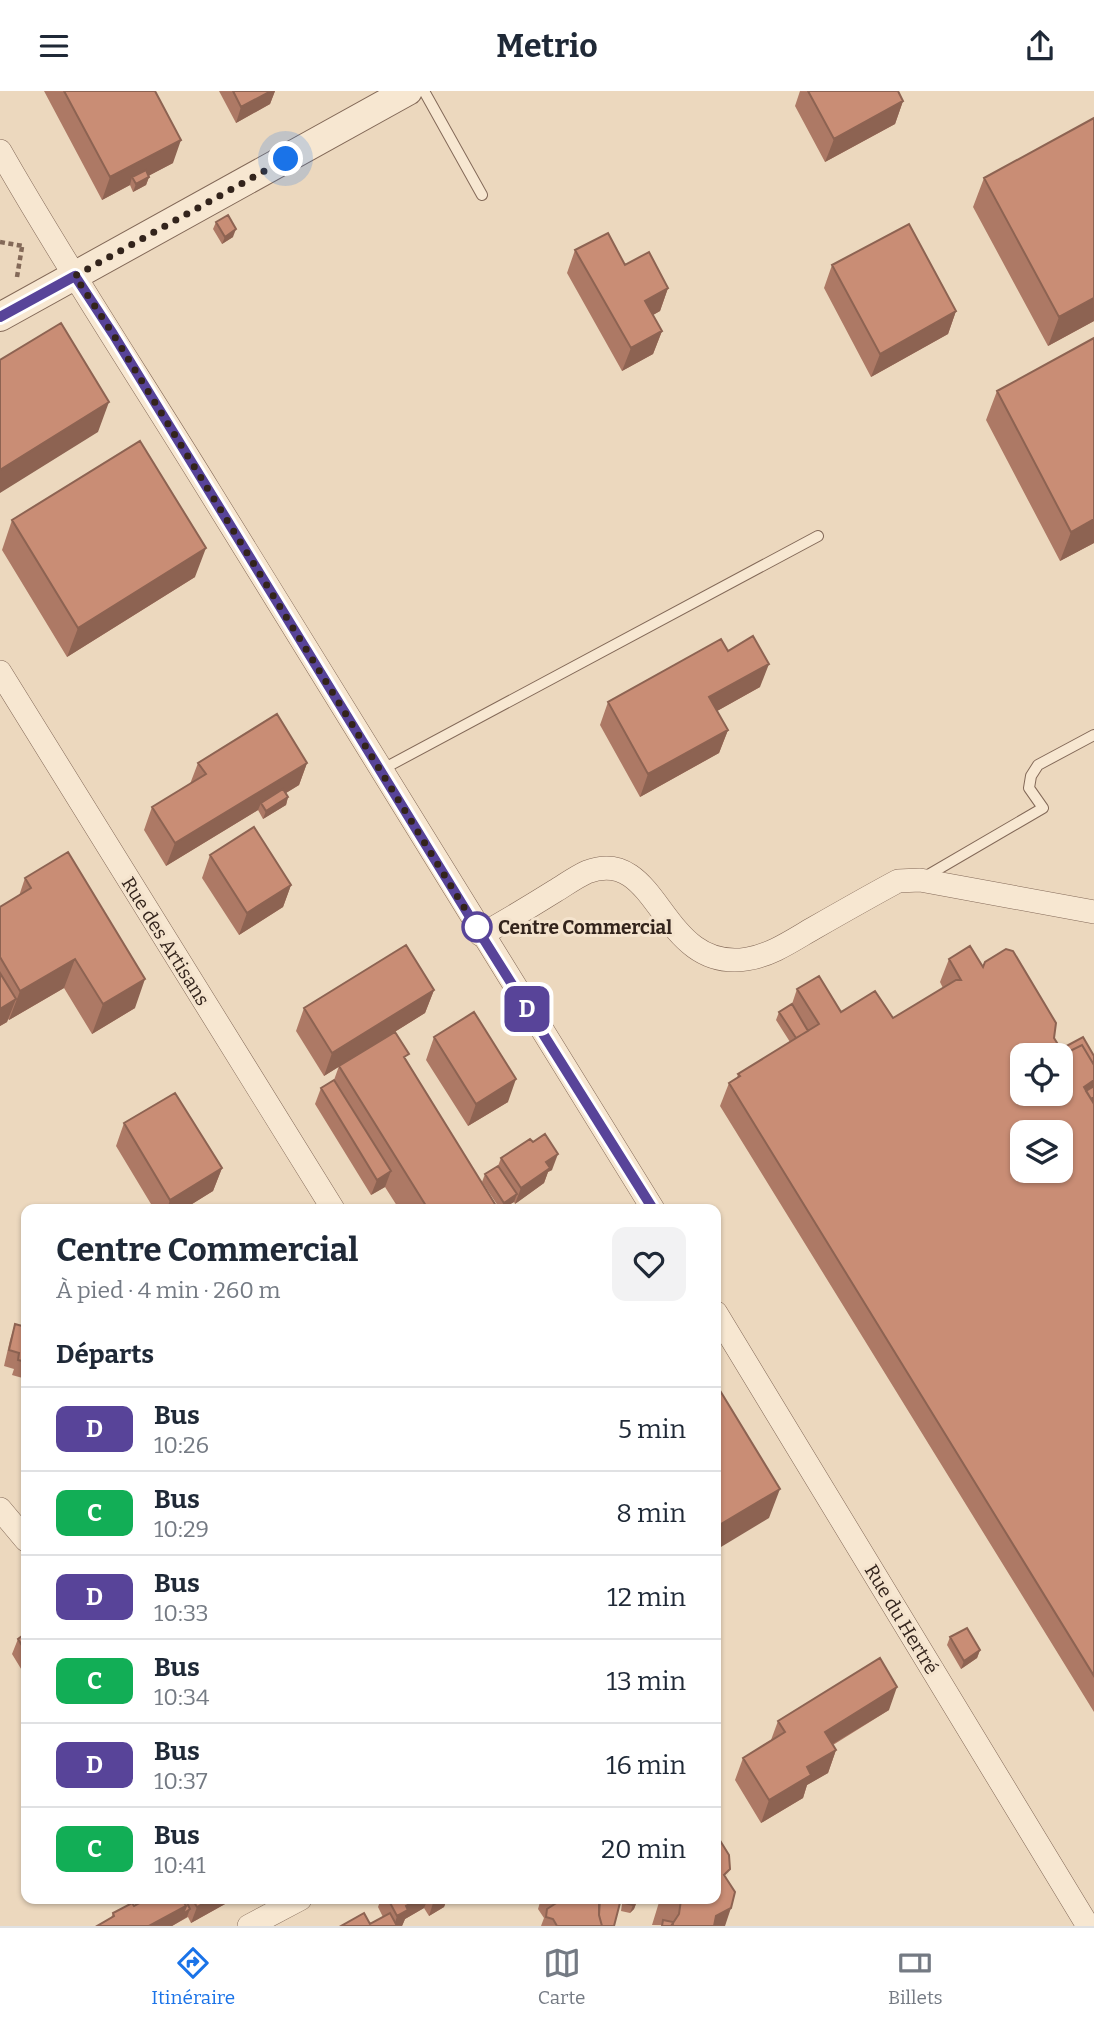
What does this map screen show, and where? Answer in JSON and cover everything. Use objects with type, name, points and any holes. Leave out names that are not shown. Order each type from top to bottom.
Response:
[{"type":"street","points":[[0,317],[408,91]]},
{"type":"street","points":[[0,151],[648,1204]]},
{"type":"street","name":"Rue des Artisans","points":[[0,672],[330,1204]]},
{"type":"street","points":[[481,935],[588,872],[612,868],[628,872],[640,882],[677,933],[699,951],[723,958],[745,960],[770,953],[898,881],[920,880],[1094,912]]},
{"type":"street","name":"Rue du Hertré","points":[[721,1321],[1088,1926]]},
{"type":"street","points":[[0,1509],[21,1534]]},
{"type":"street","points":[[249,1926],[291,1904]]},
{"type":"lane","points":[[424,91],[482,195]]},
{"type":"lane","points":[[381,770],[818,536]]},
{"type":"lane","points":[[920,880],[1043,808],[1029,788],[1031,776],[1038,765],[1094,734]]},
{"type":"building","points":[[64,91],[155,91],[181,140],[110,177]]},
{"type":"building","points":[[233,91],[271,91],[241,107]]},
{"type":"building","points":[[808,91],[898,91],[903,101],[834,139]]},
{"type":"building","points":[[1094,118],[1094,298],[1059,317],[984,178]]},
{"type":"building","points":[[146,170],[149,177],[136,184],[132,177]]},
{"type":"building","points":[[228,215],[236,229],[225,237],[216,222]]},
{"type":"building","points":[[909,224],[956,311],[880,354],[832,265]]},
{"type":"building","points":[[608,233],[625,265],[649,252],[668,288],[645,301],[662,331],[631,348],[575,250]]},
{"type":"building","points":[[61,323],[109,402],[0,470],[0,360]]},
{"type":"building","points":[[1094,338],[1094,519],[1071,532],[997,391]]},
{"type":"building","points":[[140,441],[206,548],[78,628],[12,520]]},
{"type":"building","points":[[753,636],[769,664],[709,697],[728,730],[648,774],[608,702],[721,639],[728,651]]},
{"type":"building","points":[[277,714],[307,763],[175,843],[152,807],[206,774],[198,763]]},
{"type":"building","points":[[283,789],[288,797],[266,811],[261,803]]},
{"type":"building","points":[[254,827],[291,885],[247,913],[210,855]]},
{"type":"building","points":[[68,852],[145,979],[103,1004],[75,959],[20,991],[0,957],[0,907],[31,888],[25,878]]},
{"type":"building","points":[[406,945],[434,990],[332,1053],[304,1008]]},
{"type":"building","points":[[970,946],[983,967],[985,962],[1006,949],[1013,951],[1056,1023],[1054,1038],[1057,1043],[1010,1043],[1010,1106],[1073,1106],[1073,1050],[1082,1045],[1094,1065],[1094,1080],[1084,1087],[1094,1104],[1094,1676],[729,1083],[740,1076],[738,1074],[819,1024],[797,989],[819,976],[841,1012],[875,991],[893,1018],[956,980],[961,980],[949,959]]},
{"type":"building","points":[[0,973],[16,999],[0,1009]]},
{"type":"building","points":[[792,1004],[808,1031],[796,1038],[779,1012]]},
{"type":"building","points":[[474,1012],[516,1079],[476,1104],[434,1037]]},
{"type":"building","points":[[395,1032],[409,1054],[404,1057],[495,1204],[425,1204],[339,1066]]},
{"type":"building","points":[[1083,1037],[1094,1056],[1094,1065],[1082,1045],[1073,1050],[1072,1043]]},
{"type":"building","points":[[334,1080],[391,1171],[377,1180],[321,1088]]},
{"type":"building","points":[[1094,1086],[1094,1097],[1091,1099],[1086,1091]]},
{"type":"building","points":[[175,1093],[222,1168],[170,1200],[124,1123]]},
{"type":"building","points":[[545,1134],[558,1154],[546,1162],[550,1168],[521,1188],[501,1158],[530,1139],[533,1142]]},
{"type":"building","points":[[498,1166],[517,1194],[504,1203],[485,1174]]},
{"type":"building","points":[[15,1324],[21,1326],[21,1361],[18,1360],[19,1353],[9,1350]]},
{"type":"building","points":[[721,1392],[780,1489],[721,1524]]},
{"type":"building","points":[[967,1628],[980,1650],[964,1661],[950,1637]]},
{"type":"building","points":[[880,1658],[897,1687],[825,1732],[836,1750],[807,1767],[811,1775],[769,1800],[743,1758],[785,1732],[778,1721]]},
{"type":"building","points":[[721,1842],[729,1855],[730,1869],[724,1875],[735,1892],[731,1908],[716,1916],[714,1926],[671,1926],[679,1914],[680,1904],[721,1904]]},
{"type":"building","points":[[130,1904],[186,1906],[149,1926],[97,1926],[114,1916],[113,1913]]},
{"type":"building","points":[[391,1904],[410,1904],[406,1906],[408,1910],[397,1916]]},
{"type":"building","points":[[555,1904],[600,1904],[602,1926],[557,1926],[553,1919],[546,1917],[547,1909]]},
{"type":"building","points":[[599,1904],[620,1904],[614,1926],[602,1926]]},
{"type":"building","points":[[364,1913],[370,1924],[390,1913],[397,1926],[341,1926]]},
{"type":"building","points":[[663,1920],[673,1922],[673,1924],[662,1926]]},
{"type":"bus line","name":"D","points":[[0,317],[75,276],[650,1204]]},
{"type":"place","name":"Centre Commercial","points":[[477,927]]},
{"type":"route","points":[[286,159],[75,276],[481,935],[477,927]]}]
